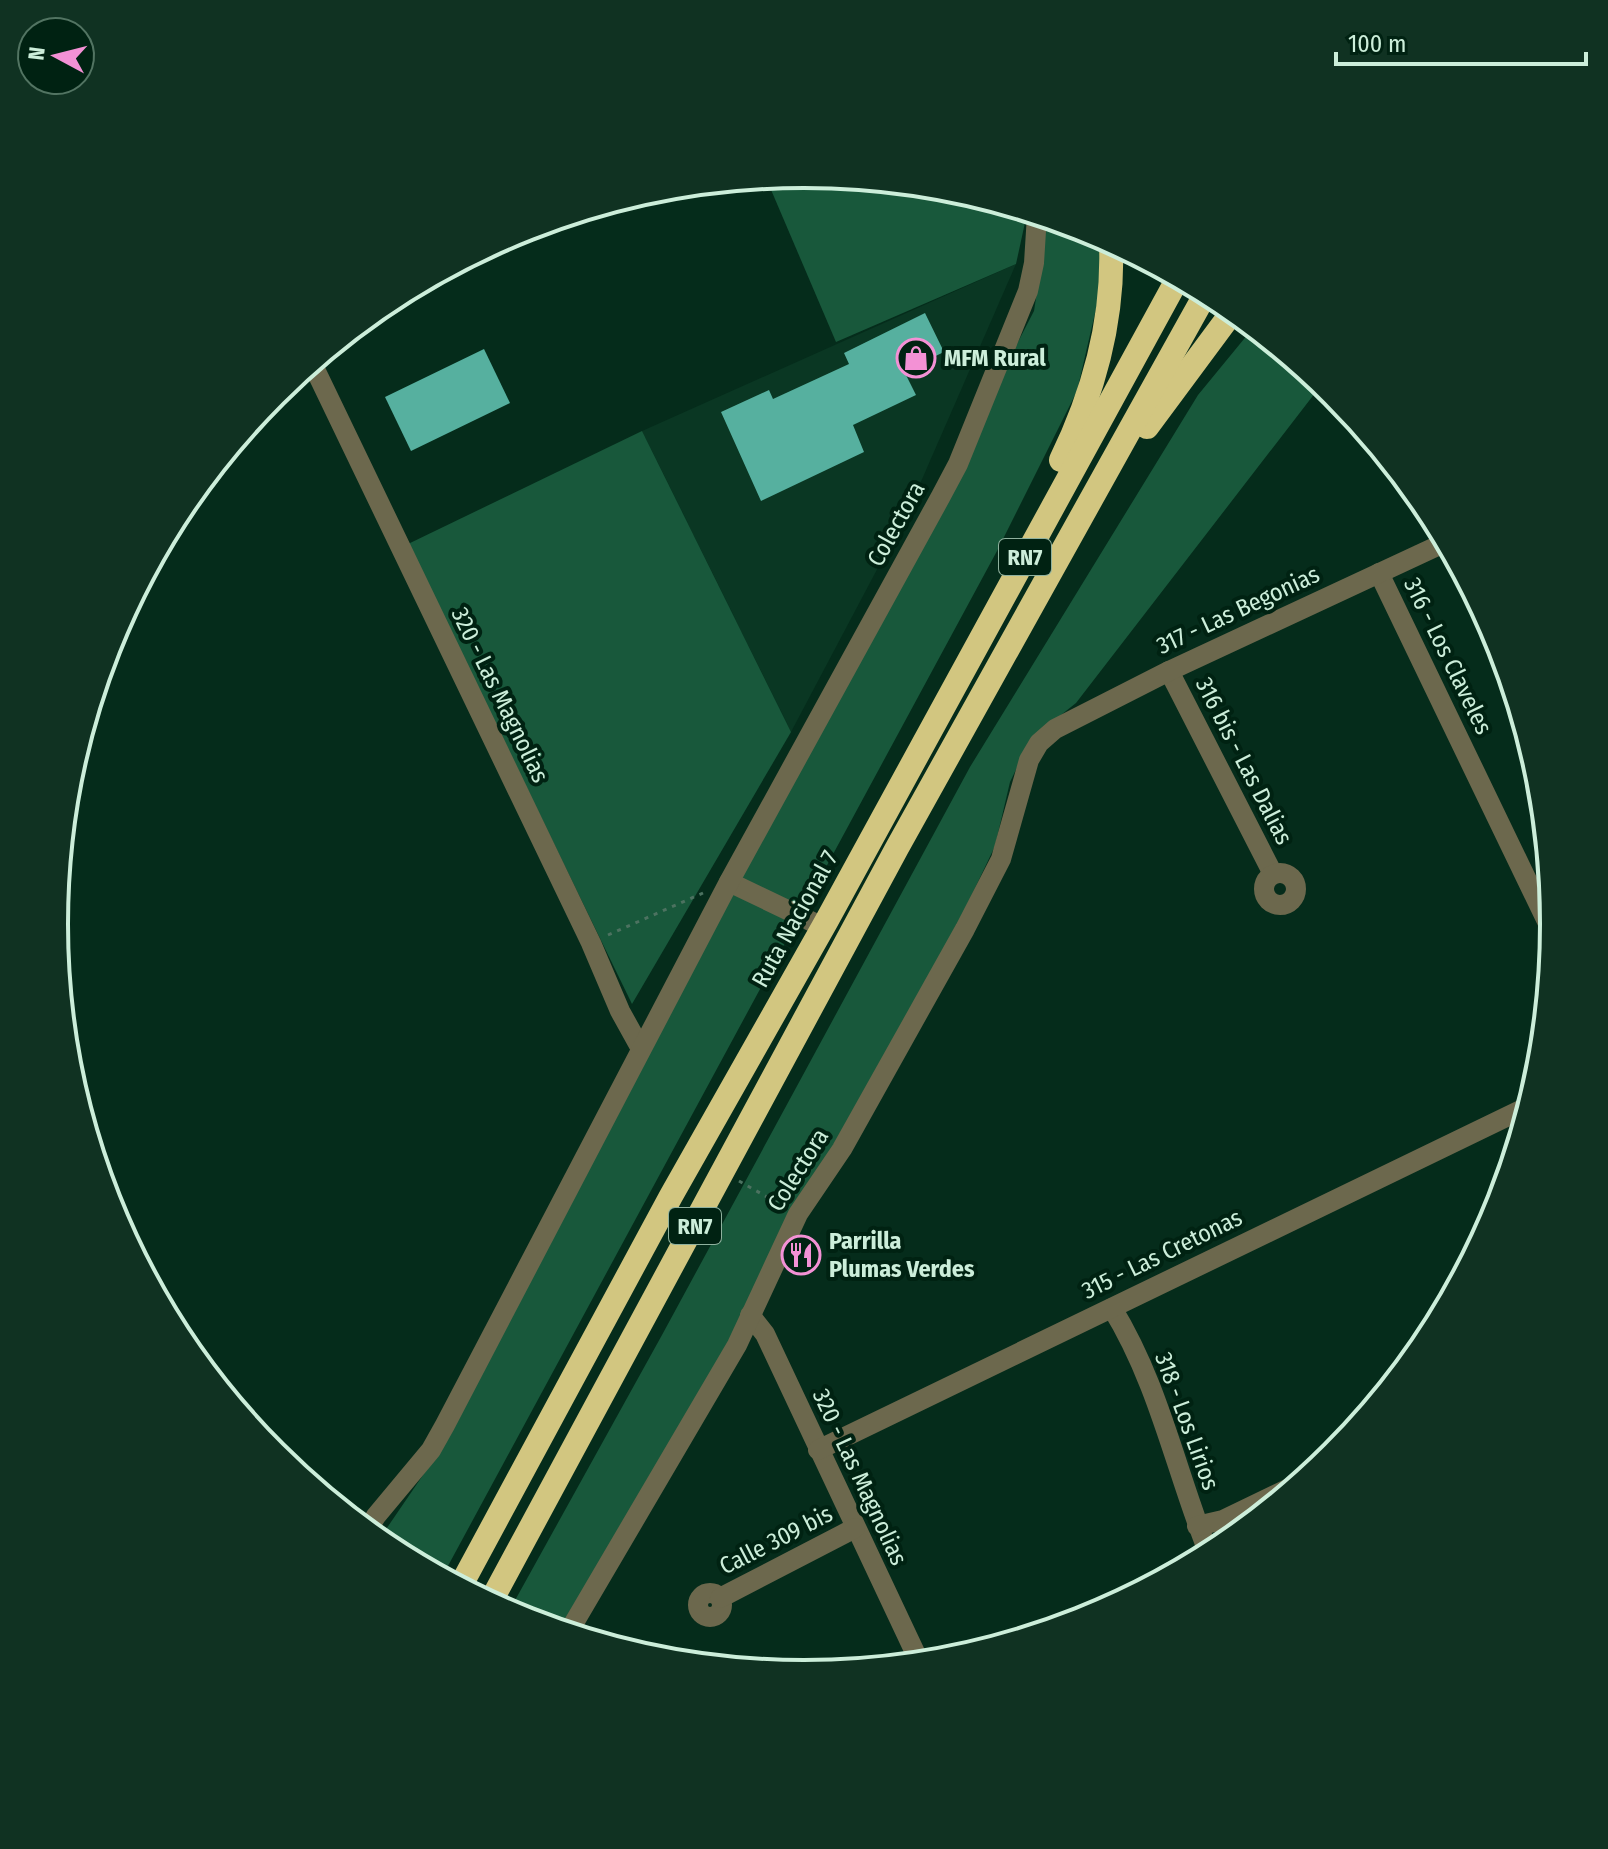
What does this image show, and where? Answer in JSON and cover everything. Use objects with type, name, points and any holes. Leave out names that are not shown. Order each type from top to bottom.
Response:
[{"type":"highway","points":[[1023,560],[1075,431],[1104,342],[1110,297],[1111,256]]},
{"type":"highway","name":"Ruta Nacional 7","points":[[465,1578],[671,1196],[823,927],[1173,287]]},
{"type":"highway","name":"RN7","points":[[496,1593],[905,835],[1200,305]]},
{"type":"highway","points":[[1078,523],[1225,322]]},
{"type":"street","name":"Colectora","points":[[371,1519],[431,1450],[445,1425],[729,882],[958,464],[1028,291],[1036,227]]},
{"type":"street","name":"320 - Las Magnolias","points":[[317,373],[591,943],[620,1011],[641,1049]]},
{"type":"street","name":"317 - Las Begonias","points":[[1055,729],[1169,671],[1435,547]]},
{"type":"street","name":"316 - Los Claveles","points":[[1379,573],[1539,905]]},
{"type":"street","name":"316 bis - Las Dalias","points":[[1169,671],[1273,874]]},
{"type":"street","name":"Colectora","points":[[574,1623],[737,1345],[798,1214],[842,1149],[965,929],[1001,859],[1029,760],[1039,743],[1055,729]]},
{"type":"street","points":[[729,882],[823,927]]},
{"type":"street","name":"315 - Las Cretonas","points":[[818,1450],[1516,1112]]},
{"type":"street","name":"318 - Los Lirios","points":[[1112,1308],[1124,1326],[1154,1394],[1204,1542]]},
{"type":"street","name":"320 - Las Magnolias","points":[[750,1315],[765,1334],[915,1652]]},
{"type":"street","points":[[1197,1526],[1223,1520],[1258,1503]]},
{"type":"street","name":"Calle 309 bis","points":[[720,1598],[855,1528]]},
{"type":"path","points":[[591,943],[729,882]]},
{"type":"path","points":[[724,1173],[798,1214]]},
{"type":"shaded area","points":[[771,189],[852,190],[900,195],[948,203],[1025,223],[1016,264],[836,342]]},
{"type":"shaded area","points":[[1044,229],[1101,251],[1102,283],[1077,391],[997,551],[447,1568],[386,1529],[449,1437],[1034,311]]},
{"type":"shaded area","points":[[1016,264],[909,509],[791,732],[642,431]]},
{"type":"shaded area","points":[[1246,337],[1314,394],[1076,703],[1031,739],[1010,782],[995,846],[946,949],[726,1355],[567,1621],[515,1601],[970,767],[1198,395]]},
{"type":"shaded area","points":[[642,431],[791,732],[632,1004],[408,544]]},
{"type":"building","points":[[925,313],[944,352],[904,371],[916,395],[853,425],[864,452],[761,501],[721,412],[769,390],[773,399],[849,364],[844,353]]},
{"type":"building","points":[[484,349],[510,403],[411,451],[385,397]]},
{"type":"place","name":"MFM Rural","points":[[916,358]]},
{"type":"place","name":"Parrilla Plumas Verdes","points":[[801,1255]]}]
